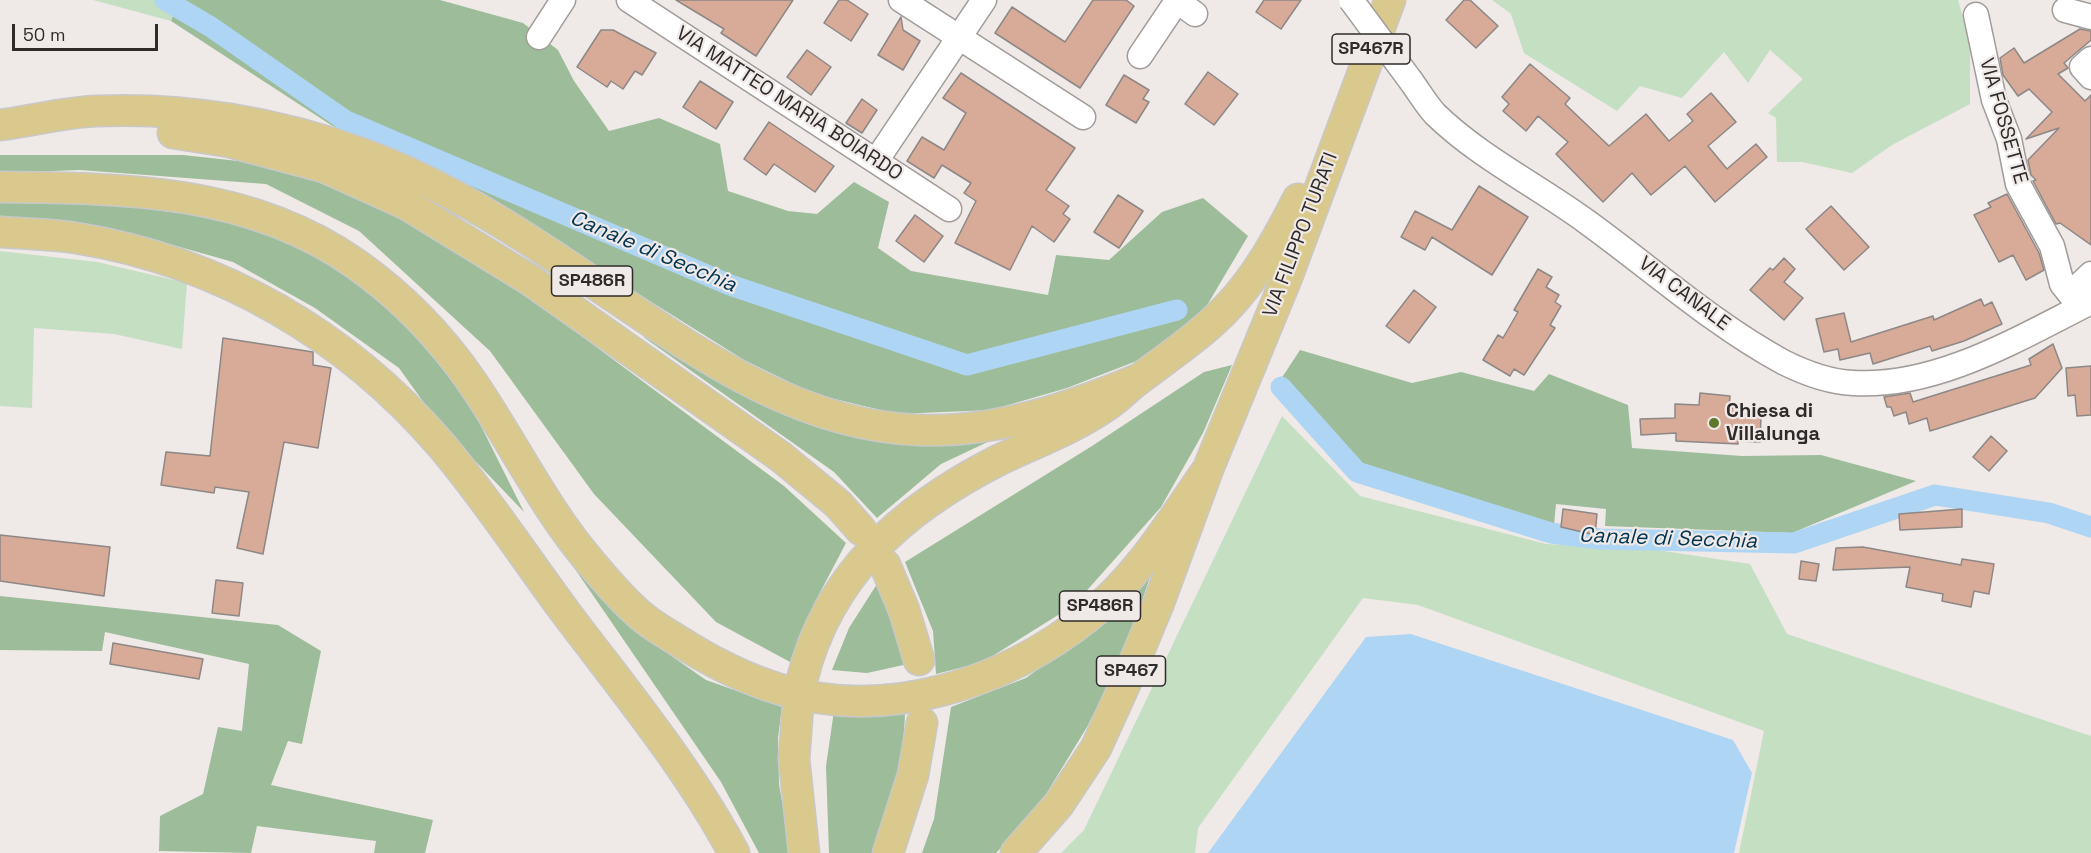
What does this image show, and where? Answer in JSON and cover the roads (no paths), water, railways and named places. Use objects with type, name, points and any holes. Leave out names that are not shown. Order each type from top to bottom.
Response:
[{"type":"main road","name":"VIA FILIPPO TURATI","points":[[1208,469],[1287,277],[1390,0]]},
{"type":"main road","points":[[804,853],[794,759],[800,693],[809,651],[820,622],[838,592],[857,566],[889,532],[944,490],[997,461],[1068,428],[1107,405],[1169,358],[1226,309],[1255,274],[1280,234],[1380,40],[1405,0]]},
{"type":"main road","name":"SP486R","points":[[0,125],[94,111],[154,111],[243,122],[305,135],[365,154],[424,181],[505,226],[724,368],[781,397],[846,421],[920,430],[964,428],[1052,413],[1139,379]]},
{"type":"main road","name":"SP486R","points":[[39,121],[136,127],[230,142],[324,167],[406,204],[530,280],[781,457],[838,504],[861,530]]},
{"type":"main road","name":"SP486R","points":[[0,188],[158,192],[226,205],[278,222],[319,241],[354,262],[415,314],[470,379],[546,500],[591,563],[644,618],[708,660],[779,689],[864,701],[907,699],[948,690],[1000,671],[1049,644],[1092,615],[1139,568],[1208,469]]},
{"type":"main road","points":[[0,232],[75,238],[158,257],[266,303],[313,329],[362,365],[442,446],[714,814],[734,853]]},
{"type":"main road","name":"SP467","points":[[1016,853],[1059,804],[1096,748],[1158,605],[1208,469]]},
{"type":"main road","points":[[885,565],[904,610],[919,660]]},
{"type":"main road","points":[[888,853],[913,775],[922,723]]},
{"type":"street","points":[[539,37],[563,0]]},
{"type":"street","name":"VIA MATTEO MARIA BOIARDO","points":[[629,0],[949,209]]},
{"type":"street","points":[[901,0],[1083,117]]},
{"type":"street","points":[[876,161],[984,0]]},
{"type":"street","name":"VIA CANALE","points":[[1351,0],[1434,113],[1463,137],[1585,220],[1728,327],[1785,363],[1815,375],[1851,383],[1886,382],[1922,376],[1980,356],[2091,302]]},
{"type":"street","points":[[1140,56],[1183,5]]},
{"type":"street","points":[[2065,10],[2091,17]]},
{"type":"street","name":"VIA FOSSETTE","points":[[1976,15],[1994,100],[2009,139],[2018,184],[2052,246],[2062,284],[2070,294],[2091,274]]},
{"type":"street","points":[[2091,59],[2082,67],[2091,77]]},
{"type":"water","points":[[1411,634],[1733,740],[1752,773],[1734,853],[1208,853],[1366,637]]},
{"type":"waterway","name":"Canale di Secchia","points":[[165,0],[211,27],[346,121],[730,285],[967,365],[1177,310]]},
{"type":"waterway","name":"Canale di Secchia","points":[[1281,387],[1357,472],[1551,533],[1600,539],[1794,543],[1935,495],[2049,513],[2091,527]]},
{"type":"place","name":"Chiesa di Villalunga","points":[[1714,423]]}]
